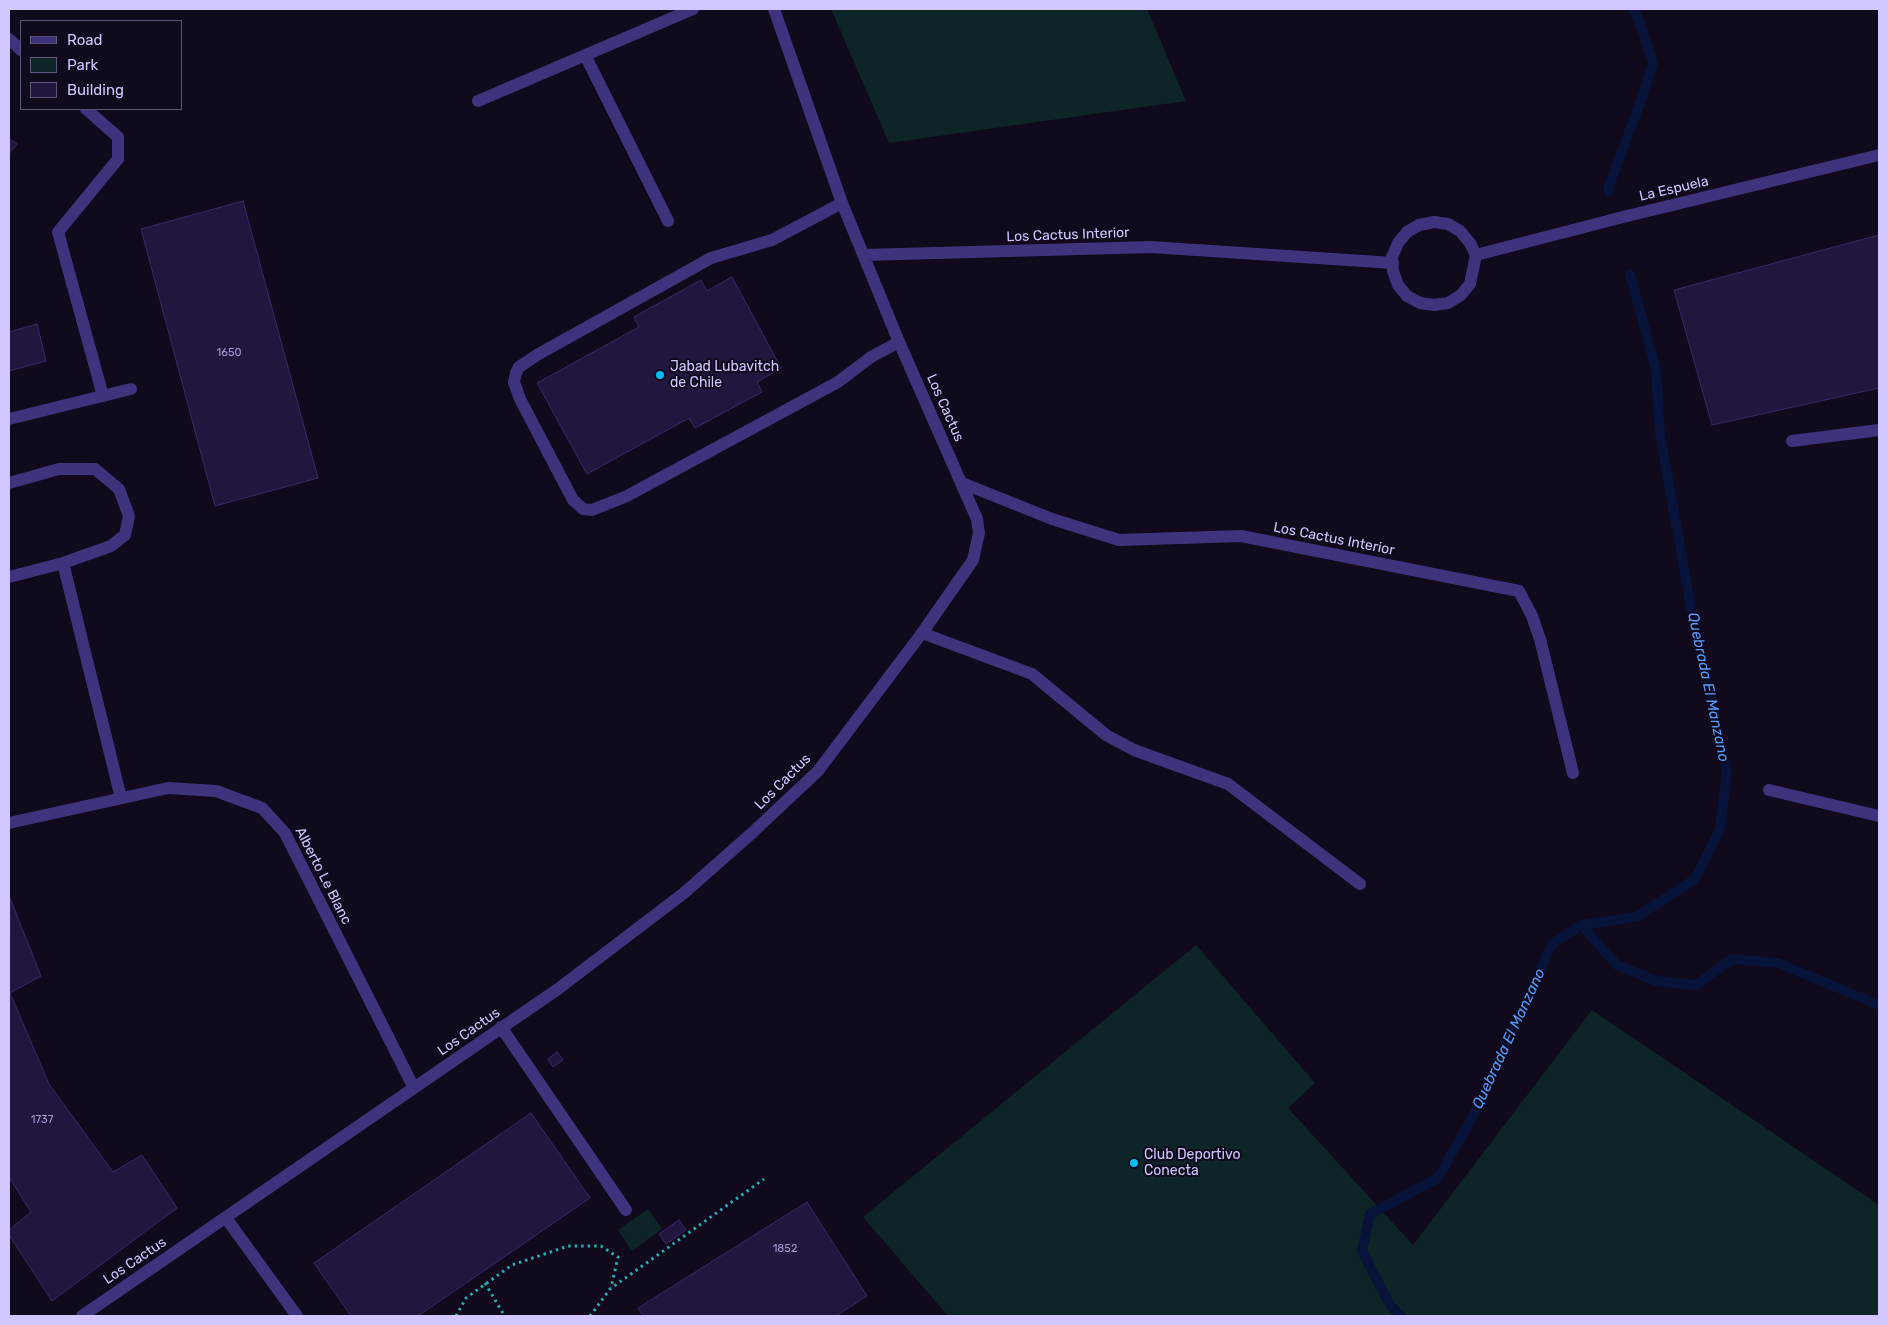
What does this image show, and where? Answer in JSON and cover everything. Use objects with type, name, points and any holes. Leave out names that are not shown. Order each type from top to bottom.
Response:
[{"type":"street","points":[[478,101],[693,9]]},
{"type":"street","name":"Los Cactus","points":[[82,1316],[613,949],[684,893],[818,771],[965,573],[977,546],[977,519],[899,342],[842,203],[774,9]]},
{"type":"street","points":[[9,39],[20,49]]},
{"type":"street","points":[[585,55],[668,221]]},
{"type":"street","points":[[87,110],[118,138],[118,159],[58,232],[103,396]]},
{"type":"street","name":"La Espuela","points":[[1476,255],[1879,155]]},
{"type":"street","points":[[842,203],[778,237],[711,258],[537,356],[519,367],[516,374],[514,382],[520,399],[573,500],[583,509],[592,510],[627,496],[838,382],[871,358],[899,342]]},
{"type":"street","points":[[1434,222],[1448,224],[1460,231],[1470,243],[1476,255],[1470,284],[1461,295],[1448,303],[1434,305],[1420,303],[1407,296],[1398,285],[1392,271],[1393,263],[1392,257],[1398,243],[1407,232],[1419,225],[1434,222]]},
{"type":"street","name":"Los Cactus Interior","points":[[864,255],[1151,247],[1393,263]]},
{"type":"street","points":[[9,418],[130,389]]},
{"type":"street","points":[[1792,441],[1879,430]]},
{"type":"street","points":[[9,484],[59,469],[95,469],[118,489],[129,516],[125,535],[111,546],[63,563],[9,577]]},
{"type":"street","name":"Los Cactus Interior","points":[[962,483],[1052,520],[1119,540],[1241,536],[1520,591],[1540,639],[1573,773]]},
{"type":"street","points":[[63,563],[121,798]]},
{"type":"street","points":[[922,632],[1032,674],[1106,735],[1134,750],[1228,784],[1360,884]]},
{"type":"street","name":"Alberto Le Blanc","points":[[9,823],[168,788],[216,791],[262,808],[285,833],[414,1088]]},
{"type":"street","points":[[1769,790],[1879,816]]},
{"type":"street","points":[[501,1027],[626,1210]]},
{"type":"street","points":[[226,1218],[297,1316]]},
{"type":"path","points":[[590,1316],[610,1289],[764,1179]]},
{"type":"path","points":[[456,1316],[466,1298],[512,1265],[568,1246],[601,1246],[618,1257],[610,1289]]},
{"type":"path","points":[[486,1283],[504,1315]]},
{"type":"green space","points":[[831,9],[1147,9],[1186,101],[889,143]]},
{"type":"green space","points":[[1196,945],[1315,1083],[1288,1108],[1413,1245],[1592,1010],[1879,1205],[1879,1316],[948,1316],[863,1217]]},
{"type":"green space","points":[[648,1209],[662,1229],[632,1251],[618,1230]]},
{"type":"building","points":[[9,138],[17,144],[9,154]]},
{"type":"building","points":[[243,201],[318,478],[215,506],[141,229]]},
{"type":"building","points":[[1879,235],[1879,388],[1712,425],[1674,290]]},
{"type":"building","name":"Jabad Lubavitch de Chile","points":[[732,277],[781,368],[757,382],[762,392],[695,428],[689,418],[587,474],[537,383],[639,327],[634,317],[701,280],[707,291]]},
{"type":"building","points":[[37,324],[46,361],[9,371],[9,332]]},
{"type":"building","points":[[10,898],[41,976],[10,993],[49,1084],[113,1172],[142,1155],[177,1208],[52,1301],[9,1235],[9,1230],[31,1212],[9,1177]]},
{"type":"building","points":[[557,1052],[563,1060],[553,1067],[548,1059]]},
{"type":"building","points":[[531,1113],[590,1198],[418,1316],[351,1316],[314,1263]]},
{"type":"building","points":[[807,1202],[867,1296],[836,1316],[643,1316],[638,1308]]},
{"type":"building","points":[[679,1220],[686,1230],[666,1244],[659,1234]]},
{"type":"waterway","name":"Quebrada El Manzano","points":[[1609,192],[1608,188],[1653,63],[1637,15],[1632,9]]},
{"type":"waterway","name":"Quebrada El Manzano","points":[[1401,1316],[1390,1305],[1362,1251],[1370,1214],[1438,1178],[1473,1116],[1552,944],[1581,925],[1636,917],[1695,879],[1720,829],[1727,773],[1694,624],[1660,434],[1656,370],[1630,274]]},
{"type":"waterway","points":[[1581,925],[1617,965],[1656,981],[1696,985],[1732,959],[1778,963],[1879,1005]]},
{"type":"place","name":"Jabad Lubavitch de Chile","points":[[660,375]]},
{"type":"place","name":"Club Deportivo Conecta","points":[[1134,1163]]}]
